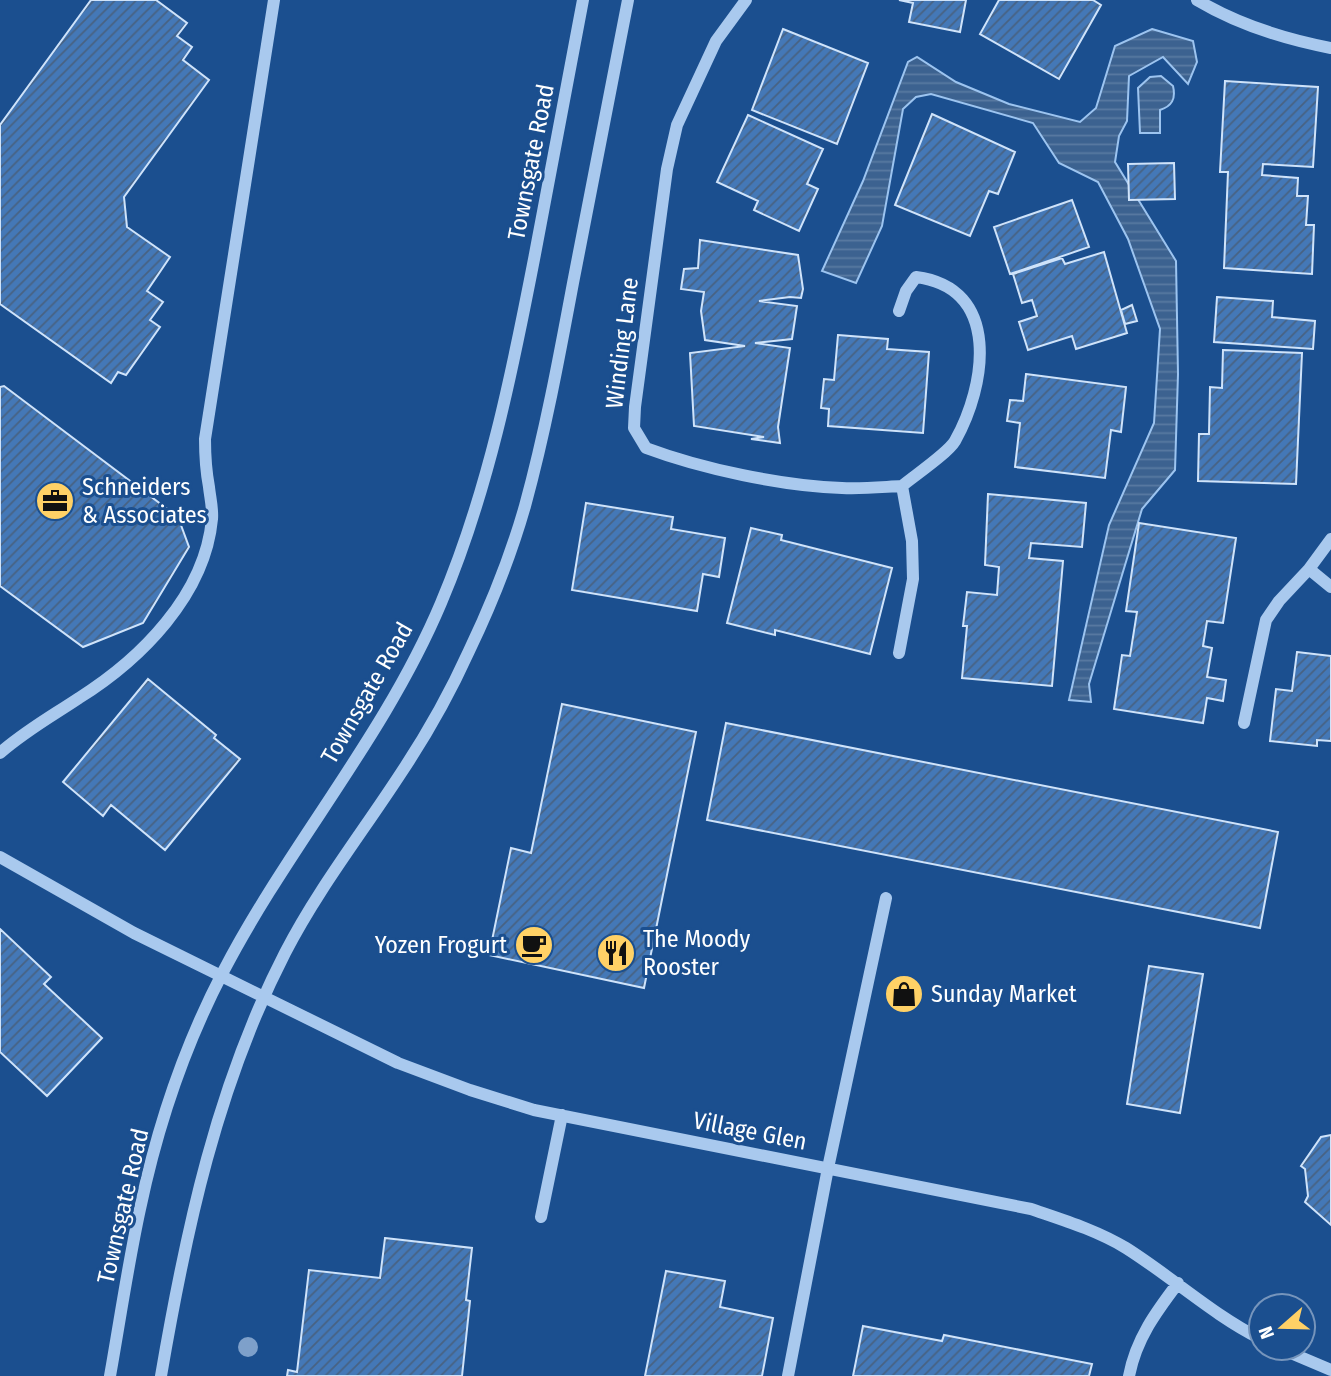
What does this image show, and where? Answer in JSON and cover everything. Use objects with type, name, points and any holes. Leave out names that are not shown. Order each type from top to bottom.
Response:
[{"type":"street","points":[[0,752],[24,732],[81,697],[135,656],[177,608],[204,563],[213,517],[205,439],[274,0]]},
{"type":"street","name":"Townsgate Road","points":[[110,1376],[140,1208],[154,1151],[173,1091],[220,977],[298,844],[383,716],[419,651],[467,537],[491,458],[518,341],[583,0]]},
{"type":"street","points":[[161,1376],[194,1204],[206,1156],[237,1065],[265,997],[286,953],[328,880],[403,771],[439,711],[470,650],[501,576],[524,510],[545,427],[628,0]]},
{"type":"street","name":"Winding Lane","points":[[747,0],[716,41],[677,125],[667,169],[652,270],[634,428],[646,448],[671,458],[762,479],[842,488],[902,486]]},
{"type":"street","points":[[1197,0],[1217,12],[1286,40],[1331,48]]},
{"type":"street","points":[[899,311],[906,291],[916,277],[930,279],[949,288],[973,312],[980,341],[975,395],[954,444],[902,486],[912,541],[913,579],[899,653]]},
{"type":"street","points":[[1244,723],[1266,620],[1331,539]]},
{"type":"street","points":[[1309,569],[1331,587]]},
{"type":"street","name":"Village Glen","points":[[0,857],[134,933],[398,1063],[534,1110],[1042,1213],[1087,1228],[1124,1247],[1213,1310],[1247,1331]]},
{"type":"street","points":[[788,1376],[828,1168],[886,898]]},
{"type":"street","points":[[541,1217],[562,1115]]},
{"type":"street","points":[[1129,1376],[1132,1360],[1148,1322],[1178,1283]]},
{"type":"street","points":[[115,1349],[121,1376]]},
{"type":"street","points":[[1312,1362],[1331,1370]]},
{"type":"water","points":[[1152,29],[1193,41],[1197,62],[1188,84],[1163,57],[1129,76],[1127,121],[1119,136],[1115,162],[1176,261],[1178,374],[1175,470],[1142,509],[1089,684],[1091,702],[1069,700],[1109,525],[1154,423],[1160,329],[1128,239],[1098,182],[1059,163],[1033,123],[931,94],[916,97],[903,109],[882,226],[856,283],[822,271],[863,181],[908,62],[917,57],[956,82],[1009,104],[1080,122],[1096,108],[1115,46]]},
{"type":"water","points":[[1161,76],[1173,86],[1173,98],[1168,106],[1160,110],[1160,133],[1140,133],[1138,88],[1150,77]]},
{"type":"building","points":[[91,0],[156,0],[187,23],[177,36],[192,47],[183,60],[209,80],[124,197],[127,227],[170,257],[147,291],[163,302],[150,320],[160,327],[126,375],[118,372],[111,383],[0,304],[0,125]]},
{"type":"building","points":[[899,0],[966,0],[960,32],[909,22],[913,3]]},
{"type":"building","points":[[999,0],[1093,0],[1101,5],[1059,79],[980,34]]},
{"type":"building","points":[[783,29],[868,63],[837,144],[752,110]]},
{"type":"building","points":[[1225,81],[1318,87],[1313,167],[1263,164],[1262,175],[1298,178],[1297,196],[1308,196],[1306,225],[1314,225],[1312,274],[1224,268],[1228,172],[1220,172]]},
{"type":"building","points":[[932,114],[1015,152],[998,194],[989,191],[970,236],[895,205]]},
{"type":"building","points":[[748,115],[823,149],[807,184],[818,189],[799,231],[754,210],[758,201],[717,182]]},
{"type":"building","points":[[1174,163],[1175,199],[1129,200],[1128,164]]},
{"type":"building","points":[[1072,200],[1089,247],[1010,274],[994,227]]},
{"type":"building","points":[[700,240],[798,255],[803,289],[801,298],[759,301],[797,306],[792,339],[755,343],[790,348],[778,427],[780,443],[751,439],[764,437],[694,426],[690,353],[745,346],[705,340],[701,311],[704,292],[681,289],[684,269],[698,268]]},
{"type":"building","points":[[1104,252],[1127,333],[1076,349],[1072,336],[1028,350],[1019,322],[1037,316],[1032,300],[1022,303],[1013,274],[1062,258],[1065,264]]},
{"type":"building","points":[[1217,297],[1273,301],[1272,317],[1315,321],[1313,349],[1214,342]]},
{"type":"building","points":[[1132,305],[1137,321],[1125,324],[1121,310]]},
{"type":"building","points":[[838,335],[888,339],[887,349],[929,352],[923,433],[828,426],[829,409],[821,408],[824,379],[834,380]]},
{"type":"building","points":[[1223,350],[1302,353],[1296,484],[1198,481],[1199,434],[1209,434],[1210,387],[1222,388]]},
{"type":"building","points":[[1026,374],[1126,387],[1121,432],[1111,430],[1105,478],[1015,467],[1020,423],[1007,421],[1010,400],[1023,401]]},
{"type":"building","points":[[4,386],[178,517],[189,547],[143,623],[83,647],[0,586],[0,387]]},
{"type":"building","points":[[988,494],[1086,503],[1082,547],[1031,543],[1029,558],[1063,561],[1052,686],[962,678],[967,592],[997,595],[999,567],[985,565]]},
{"type":"building","points":[[586,503],[673,517],[671,529],[725,538],[719,577],[703,574],[697,611],[572,590]]},
{"type":"building","points":[[1139,523],[1236,538],[1223,623],[1207,621],[1203,646],[1212,648],[1207,677],[1226,680],[1223,701],[1207,698],[1203,723],[1114,709],[1122,655],[1130,656],[1137,612],[1126,611]]},
{"type":"building","points":[[751,528],[782,535],[781,540],[892,568],[870,654],[775,630],[775,635],[727,623]]},
{"type":"building","points":[[1297,652],[1331,656],[1331,741],[1317,740],[1317,746],[1270,741],[1276,689],[1292,691]]},
{"type":"building","points":[[148,679],[216,735],[214,738],[240,759],[165,850],[111,805],[103,816],[63,782]]},
{"type":"building","points":[[562,704],[696,732],[644,988],[489,955],[511,848],[531,853]]},
{"type":"building","points":[[726,723],[1278,832],[1260,928],[707,820]]},
{"type":"building","points":[[0,929],[51,977],[44,984],[102,1038],[47,1096],[0,1052]]},
{"type":"building","points":[[1149,966],[1203,974],[1180,1113],[1127,1104]]},
{"type":"building","points":[[1331,1135],[1331,1225],[1305,1202],[1308,1196],[1305,1169],[1301,1166],[1321,1137]]},
{"type":"building","points":[[385,1238],[472,1248],[466,1300],[470,1301],[462,1376],[287,1376],[288,1370],[297,1372],[309,1270],[380,1278]]},
{"type":"building","points":[[666,1271],[725,1281],[720,1307],[773,1318],[762,1376],[645,1376]]},
{"type":"building","points":[[863,1326],[942,1341],[944,1335],[1092,1364],[1089,1376],[853,1376]]},
{"type":"place","name":"Schneiders & Associates","points":[[55,501]]},
{"type":"place","name":"Yozen Frogurt","points":[[534,945]]},
{"type":"place","name":"The Moody Rooster","points":[[616,953]]},
{"type":"place","name":"Sunday Market","points":[[904,994]]}]
